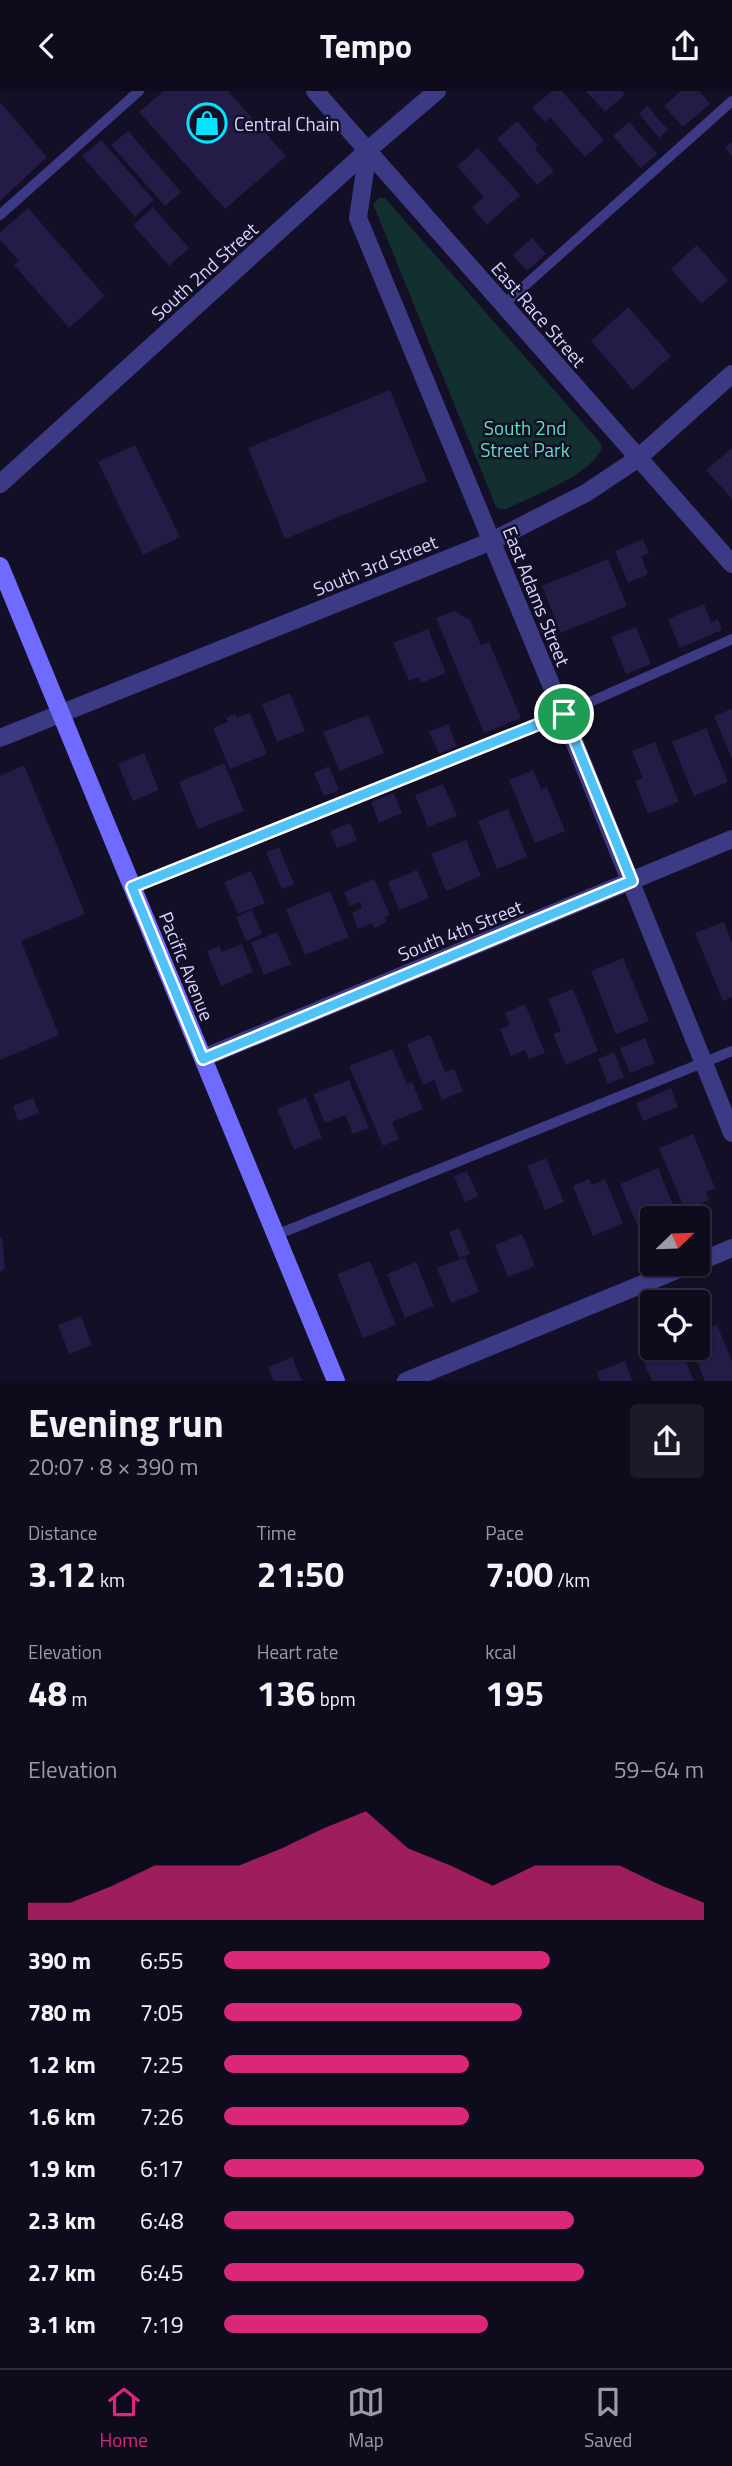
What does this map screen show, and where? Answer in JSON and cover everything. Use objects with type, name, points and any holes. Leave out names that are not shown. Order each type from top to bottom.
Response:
[{"type":"street","name":"East Race Street","points":[[315,91],[637,459],[732,563]]},
{"type":"street","name":"South 2nd Street","points":[[0,484],[436,91]]},
{"type":"street","name":"East Adams Street","points":[[368,150],[358,218],[564,714],[732,1133]]},
{"type":"street","name":"South 3rd Street","points":[[0,738],[492,541],[586,493],[637,459],[732,374]]},
{"type":"street","name":"Pacific Avenue","points":[[0,566],[336,1381]]},
{"type":"street","name":"South 4th Street","points":[[203,1059],[732,839]]},
{"type":"street","points":[[710,1257],[732,1248]]},
{"type":"street","points":[[406,1381],[664,1276]]},
{"type":"lane","points":[[0,215],[139,91]]},
{"type":"lane","points":[[503,305],[732,101]]},
{"type":"lane","points":[[132,887],[564,714],[732,639]]},
{"type":"lane","points":[[276,1235],[732,1051]]},
{"type":"green space","name":"South 2nd Street Park","points":[[379,198],[385,198],[599,441],[602,447],[587,467],[560,484],[506,509],[496,507],[373,204]]},
{"type":"building","points":[[164,91],[228,91],[286,156],[225,209],[139,112]]},
{"type":"building","points":[[552,91],[562,91],[604,140],[585,157],[550,117],[545,122],[532,108]]},
{"type":"building","points":[[586,91],[622,91],[625,94],[605,112]]},
{"type":"building","points":[[681,91],[699,91],[710,104],[683,127],[664,106]]},
{"type":"building","points":[[0,102],[47,157],[0,201]]},
{"type":"building","points":[[647,106],[668,130],[659,138],[639,114]]},
{"type":"building","points":[[517,121],[538,145],[535,149],[554,171],[537,185],[497,139]]},
{"type":"building","points":[[629,122],[657,154],[641,168],[613,136]]},
{"type":"building","points":[[128,131],[181,192],[165,206],[111,145]]},
{"type":"building","points":[[101,140],[154,200],[135,217],[82,156]]},
{"type":"building","points":[[732,142],[732,156],[725,148]]},
{"type":"building","points":[[478,148],[520,195],[487,225],[472,207],[484,197],[457,166]]},
{"type":"building","points":[[153,207],[189,248],[169,266],[133,225]]},
{"type":"building","points":[[28,208],[105,296],[69,328],[14,265],[19,261],[0,240],[0,232]]},
{"type":"building","points":[[532,238],[546,254],[527,271],[513,255]]},
{"type":"building","points":[[697,245],[728,281],[701,304],[671,269]]},
{"type":"building","points":[[628,307],[671,356],[633,390],[591,341]]},
{"type":"building","points":[[390,390],[427,481],[285,539],[248,448]]},
{"type":"building","points":[[135,445],[180,537],[143,555],[98,462]]},
{"type":"building","points":[[732,448],[732,499],[706,470]]},
{"type":"building","points":[[643,539],[649,553],[641,556],[648,574],[628,583],[615,551]]},
{"type":"building","points":[[608,559],[627,606],[561,633],[542,586]]},
{"type":"building","points":[[704,604],[711,622],[718,619],[722,630],[680,648],[668,619]]},
{"type":"building","points":[[454,611],[470,620],[481,645],[489,642],[521,718],[484,733],[436,618]]},
{"type":"building","points":[[636,627],[651,664],[626,674],[611,637]]},
{"type":"building","points":[[428,629],[446,673],[421,683],[419,677],[409,681],[393,643]]},
{"type":"building","points":[[290,693],[305,731],[277,742],[262,704]]},
{"type":"building","points":[[732,709],[732,759],[714,716]]},
{"type":"building","points":[[250,713],[267,754],[230,769],[213,728],[228,722],[226,718],[235,714],[236,718]]},
{"type":"building","points":[[368,715],[384,753],[340,771],[323,732]]},
{"type":"building","points":[[448,724],[457,746],[439,754],[429,732]]},
{"type":"building","points":[[706,728],[728,782],[694,796],[672,742]]},
{"type":"building","points":[[655,742],[679,802],[648,814],[635,781],[643,778],[632,751]]},
{"type":"building","points":[[144,753],[159,790],[133,801],[118,764]]},
{"type":"building","points":[[224,763],[244,811],[198,829],[179,782]]},
{"type":"building","points":[[24,765],[85,914],[21,941],[59,1035],[0,1060],[0,776]]},
{"type":"building","points":[[329,766],[339,790],[324,796],[314,773]]},
{"type":"building","points":[[533,770],[541,789],[547,787],[565,831],[535,843],[509,780]]},
{"type":"building","points":[[443,784],[457,816],[428,827],[415,795]]},
{"type":"building","points":[[394,793],[402,813],[379,823],[371,802]]},
{"type":"building","points":[[508,809],[527,857],[497,869],[478,821]]},
{"type":"building","points":[[350,823],[357,840],[337,848],[330,831]]},
{"type":"building","points":[[466,840],[481,876],[446,891],[431,854]]},
{"type":"building","points":[[279,847],[294,884],[282,889],[266,852]]},
{"type":"building","points":[[417,870],[429,898],[399,910],[388,882]]},
{"type":"building","points":[[251,871],[265,903],[238,914],[224,882]]},
{"type":"building","points":[[374,879],[390,915],[385,917],[387,922],[375,928],[372,923],[358,929],[352,913],[362,908],[360,902],[350,906],[344,892]]},
{"type":"building","points":[[330,891],[349,937],[305,955],[286,909]]},
{"type":"building","points":[[252,910],[262,934],[246,941],[236,917]]},
{"type":"building","points":[[724,922],[732,943],[732,997],[723,1001],[695,933]]},
{"type":"building","points":[[277,932],[291,964],[264,975],[251,943]]},
{"type":"building","points":[[242,944],[253,972],[221,986],[207,951],[219,946],[222,952]]},
{"type":"building","points":[[623,958],[649,1021],[616,1034],[591,971]]},
{"type":"building","points":[[573,989],[598,1051],[566,1065],[553,1034],[561,1031],[548,999]]},
{"type":"building","points":[[525,1004],[545,1053],[529,1059],[525,1050],[511,1056],[500,1029],[510,1025],[505,1013]]},
{"type":"building","points":[[430,1035],[445,1072],[454,1069],[463,1091],[442,1100],[434,1080],[423,1085],[407,1044]]},
{"type":"building","points":[[645,1038],[655,1063],[630,1073],[620,1048]]},
{"type":"building","points":[[392,1049],[407,1084],[412,1082],[423,1109],[392,1122],[399,1139],[383,1146],[349,1066]]},
{"type":"building","points":[[614,1052],[624,1077],[608,1084],[598,1059]]},
{"type":"building","points":[[349,1080],[369,1128],[353,1134],[345,1115],[325,1123],[313,1094]]},
{"type":"building","points":[[671,1088],[678,1107],[643,1121],[636,1103]]},
{"type":"building","points":[[306,1097],[322,1138],[294,1150],[277,1109]]},
{"type":"building","points":[[33,1098],[39,1113],[18,1121],[13,1106]]},
{"type":"building","points":[[693,1134],[715,1188],[706,1192],[709,1200],[695,1206],[683,1206],[659,1148]]},
{"type":"building","points":[[546,1158],[564,1202],[545,1210],[527,1166]]},
{"type":"building","points":[[658,1168],[674,1206],[640,1206],[638,1227],[620,1184]]},
{"type":"building","points":[[467,1171],[478,1196],[465,1202],[454,1176]]},
{"type":"building","points":[[589,1179],[592,1185],[605,1179],[623,1223],[593,1236],[573,1186]]},
{"type":"building","points":[[459,1228],[470,1254],[459,1258],[449,1232]]},
{"type":"building","points":[[522,1234],[535,1266],[508,1277],[495,1245]]},
{"type":"building","points":[[0,1237],[5,1269],[0,1272]]},
{"type":"building","points":[[465,1257],[479,1292],[451,1303],[437,1268]]},
{"type":"building","points":[[370,1261],[396,1325],[363,1338],[337,1274]]},
{"type":"building","points":[[416,1262],[434,1306],[405,1318],[387,1274]]},
{"type":"building","points":[[81,1316],[92,1345],[69,1354],[58,1325]]},
{"type":"building","points":[[717,1325],[732,1361],[732,1381],[705,1381],[696,1360],[710,1360],[710,1328]]},
{"type":"building","points":[[292,1357],[302,1381],[274,1381],[268,1367]]},
{"type":"building","points":[[643,1360],[685,1360],[694,1381],[652,1381]]},
{"type":"building","points":[[625,1361],[632,1381],[600,1381],[597,1372]]},
{"type":"place","name":"Central Chain","points":[[207,123]]},
{"type":"route","points":[[564,714],[632,881],[203,1059],[132,887],[564,714]]}]
